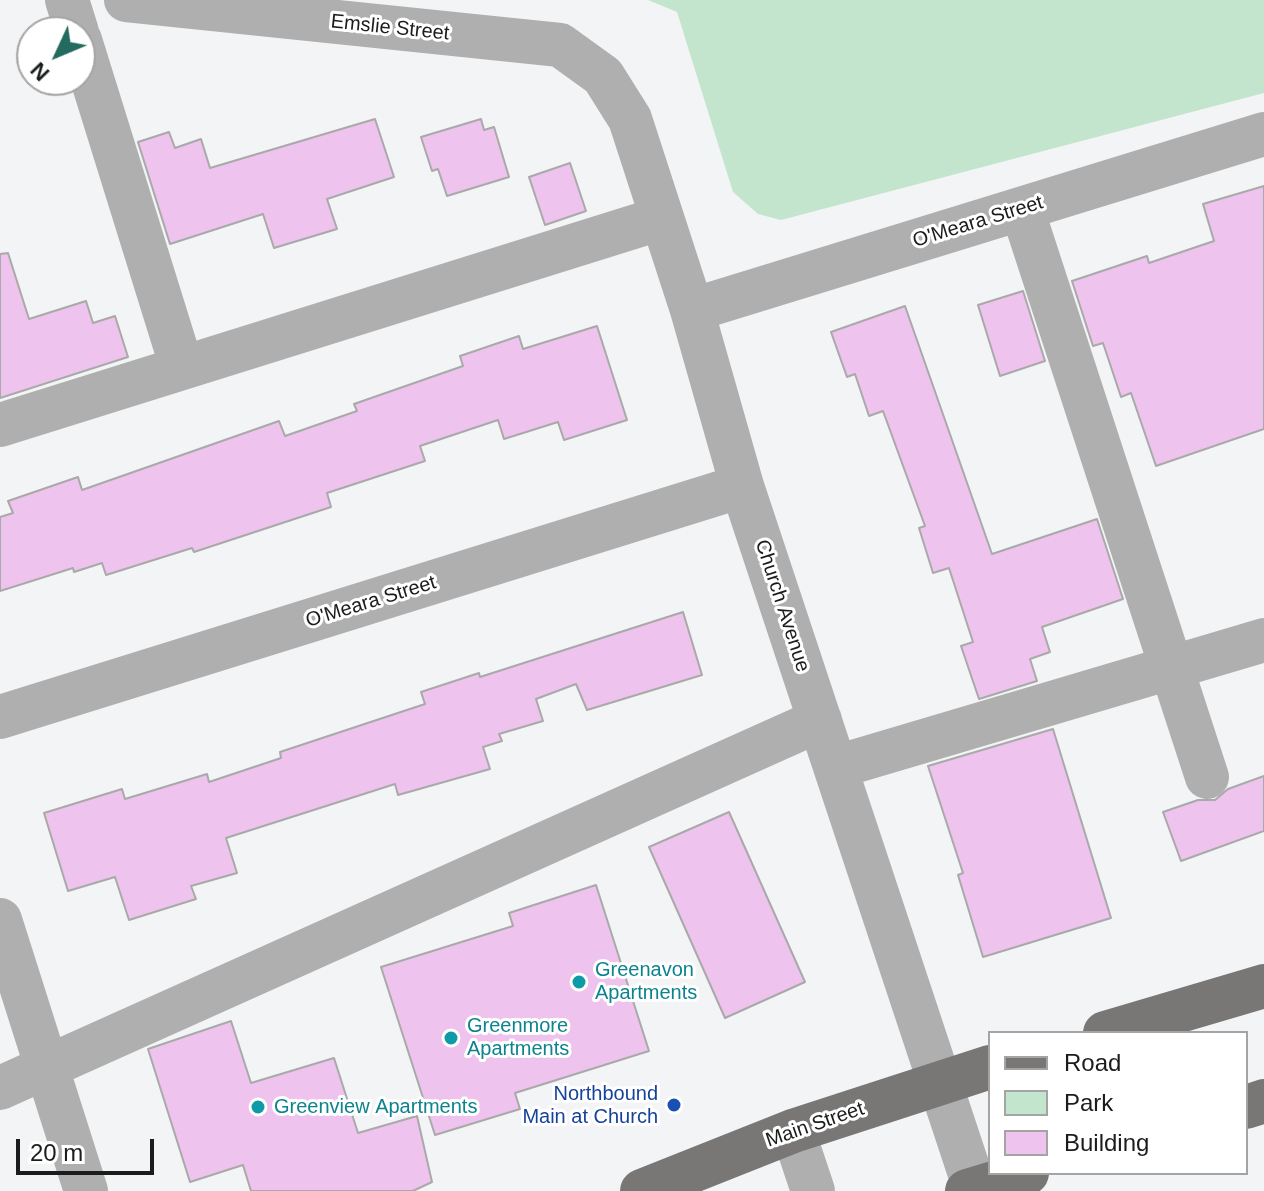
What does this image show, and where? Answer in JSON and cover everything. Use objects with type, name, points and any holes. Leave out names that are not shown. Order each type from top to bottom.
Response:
[{"type":"main road","points":[[1112,1031],[1264,986]]},
{"type":"main road","name":"Main Street","points":[[642,1191],[793,1131],[988,1068]]},
{"type":"main road","points":[[971,1190],[1020,1175]]},
{"type":"street","name":"Emslie Street","points":[[126,0],[560,45]]},
{"type":"street","name":"Church Avenue","points":[[560,45],[603,76],[630,119],[692,310],[742,486],[940,1082],[971,1190]]},
{"type":"street","points":[[96,91],[182,368]]},
{"type":"street","name":"O'Meara Street","points":[[692,310],[1264,134]]},
{"type":"street","points":[[1022,209],[1207,777]]},
{"type":"street","points":[[0,425],[662,218]]},
{"type":"street","name":"O'Meara Street","points":[[0,717],[742,486]]},
{"type":"street","points":[[836,767],[1264,640]]},
{"type":"street","points":[[0,1088],[820,720]]},
{"type":"street","points":[[0,920],[86,1191]]},
{"type":"street","points":[[793,1131],[813,1191]]},
{"type":"green space","points":[[648,0],[1264,0],[1264,93],[781,220],[758,214],[733,192],[677,12]]},
{"type":"building","points":[[375,119],[394,177],[327,199],[337,229],[274,248],[263,214],[170,244],[138,142],[169,132],[175,148],[201,139],[210,168]]},
{"type":"building","points":[[481,119],[484,130],[494,127],[509,177],[447,196],[438,169],[432,171],[421,137]]},
{"type":"building","points":[[570,163],[586,211],[545,225],[529,177]]},
{"type":"building","points":[[1264,186],[1264,429],[1156,466],[1131,393],[1121,397],[1103,343],[1093,346],[1072,281],[1147,256],[1149,263],[1214,241],[1203,204]]},
{"type":"building","points":[[8,253],[29,319],[86,301],[93,323],[115,316],[128,357],[0,398],[0,254]]},
{"type":"building","points":[[1023,291],[1045,361],[1000,376],[978,305]]},
{"type":"building","points":[[905,306],[992,554],[1097,519],[1123,599],[1042,627],[1050,652],[1030,659],[1037,681],[979,699],[961,646],[973,642],[949,568],[933,573],[919,528],[925,526],[883,411],[869,416],[855,374],[847,377],[831,332]]},
{"type":"building","points":[[597,326],[627,420],[564,440],[558,422],[504,439],[498,420],[420,446],[425,461],[327,493],[331,507],[194,552],[192,548],[106,575],[102,563],[74,572],[73,568],[0,591],[0,517],[13,513],[8,501],[78,477],[82,490],[279,421],[285,436],[357,411],[354,404],[463,366],[460,356],[519,336],[523,349]]},
{"type":"building","points":[[683,612],[702,675],[587,710],[576,684],[536,699],[543,721],[499,734],[502,741],[483,747],[490,769],[398,795],[395,784],[226,838],[237,873],[191,886],[196,899],[129,920],[115,877],[68,891],[44,813],[122,789],[125,799],[207,774],[209,782],[281,758],[280,752],[425,704],[421,692],[479,673],[480,677]]},
{"type":"building","points":[[1053,729],[1111,918],[983,957],[958,875],[963,873],[928,766]]},
{"type":"building","points":[[1264,776],[1264,831],[1181,861],[1163,812],[1198,800],[1215,800],[1228,789]]},
{"type":"building","points":[[729,812],[805,982],[725,1018],[649,847]]},
{"type":"building","points":[[596,885],[649,1051],[515,1093],[520,1109],[435,1135],[381,967],[513,926],[509,913]]},
{"type":"building","name":"Greenview Apartments","points":[[231,1021],[251,1083],[334,1058],[358,1133],[417,1116],[432,1182],[413,1191],[251,1191],[243,1165],[190,1182],[148,1049]]},
{"type":"place","name":"Greenavon Apartments","points":[[579,982]]},
{"type":"place","name":"Greenmore Apartments","points":[[451,1038]]},
{"type":"place","name":"Northbound Main at Church","points":[[674,1105]]},
{"type":"place","name":"Greenview Apartments","points":[[258,1107]]}]
